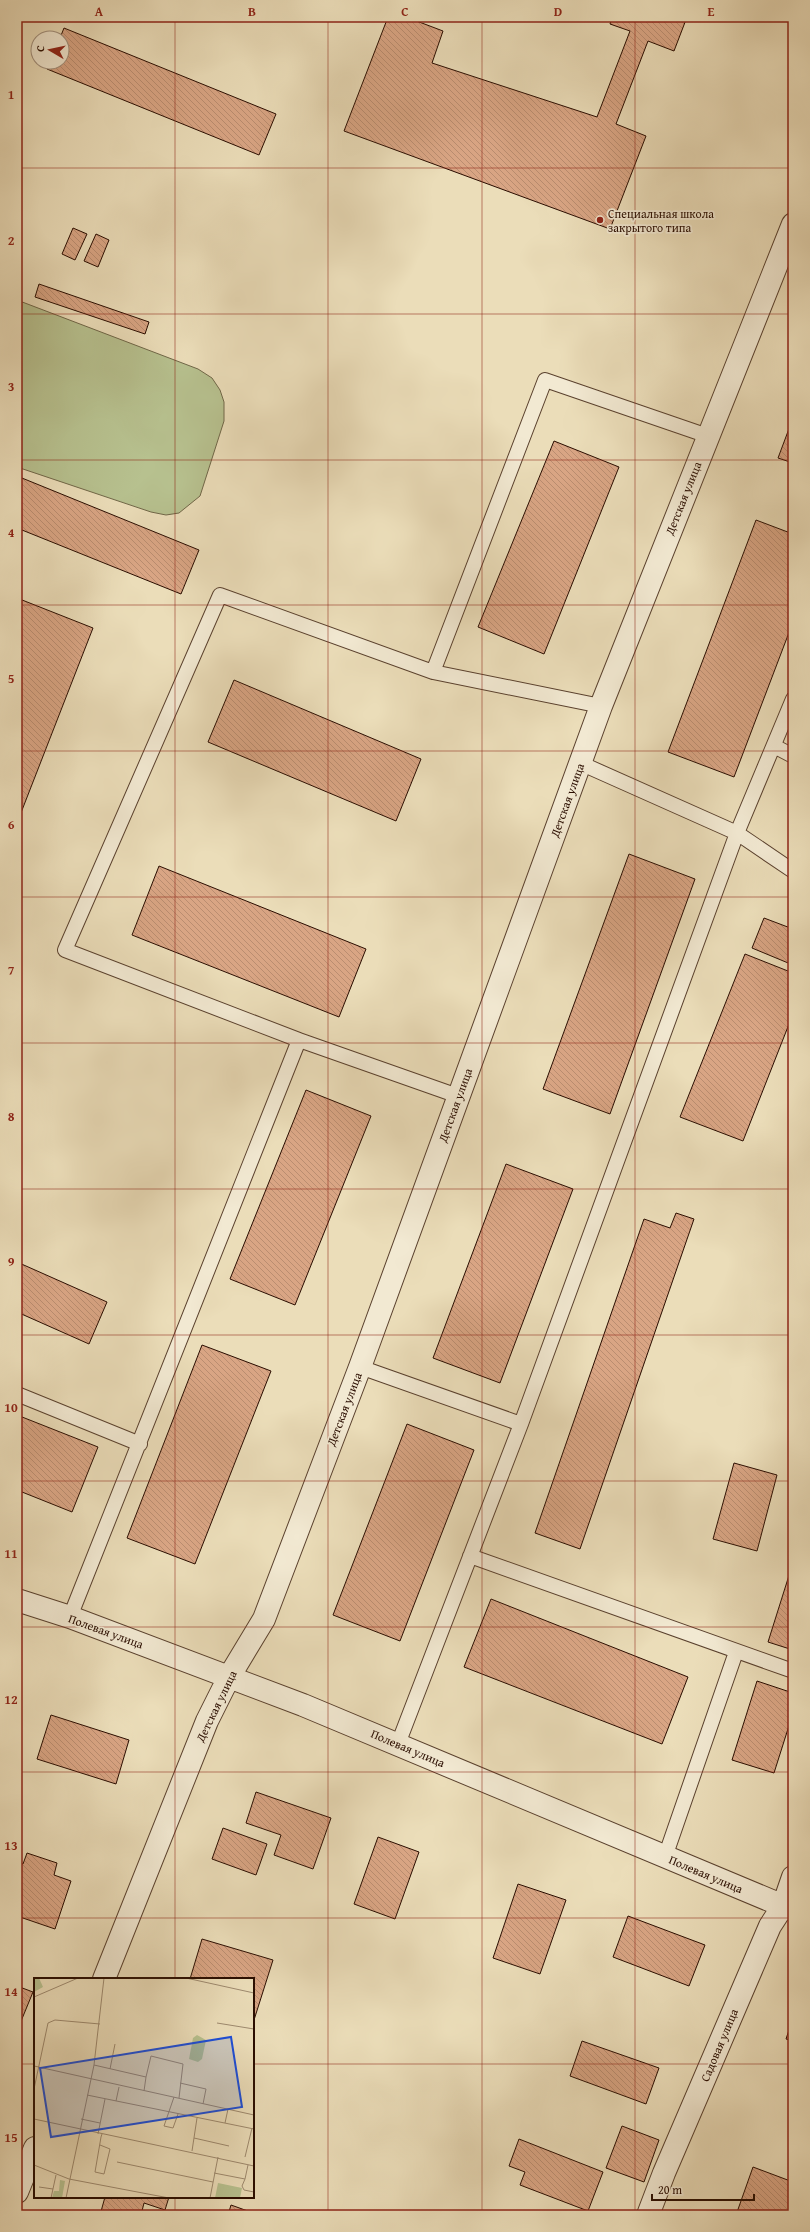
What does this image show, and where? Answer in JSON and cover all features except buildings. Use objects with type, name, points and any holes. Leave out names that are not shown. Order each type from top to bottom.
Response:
[{"type":"street","name":"Детская улица","points":[[104,1978],[179,1795],[206,1721],[229,1677],[264,1619],[360,1367],[601,706],[793,224]]},
{"type":"street","name":"Полевая улица","points":[[17,1600],[70,1617],[229,1677],[398,1744],[788,1908]]},
{"type":"street","name":"Садовая улица","points":[[648,2215],[664,2173],[770,1926],[788,1908],[793,1877]]},
{"type":"street","points":[[17,2192],[34,2150]]},
{"type":"lane","points":[[433,672],[545,380],[708,436]]},
{"type":"lane","points":[[458,1096],[299,1040],[65,950],[220,595],[433,672],[601,706]]},
{"type":"lane","points":[[398,1744],[521,1424],[738,833],[793,699]]},
{"type":"lane","points":[[774,746],[793,756]]},
{"type":"lane","points":[[580,763],[738,833],[793,871]]},
{"type":"lane","points":[[70,1617],[140,1444],[299,1040]]},
{"type":"lane","points":[[360,1367],[521,1424]]},
{"type":"lane","points":[[17,1394],[140,1444]]},
{"type":"lane","points":[[470,1556],[736,1652],[793,1671]]},
{"type":"lane","points":[[665,1857],[736,1652]]},
{"type":"green space","points":[[17,300],[198,369],[212,378],[220,390],[224,402],[224,421],[200,496],[179,513],[166,515],[151,512],[17,467]]},
{"type":"place","name":"Специальная школа закрытого типа","points":[[600,220]]}]
